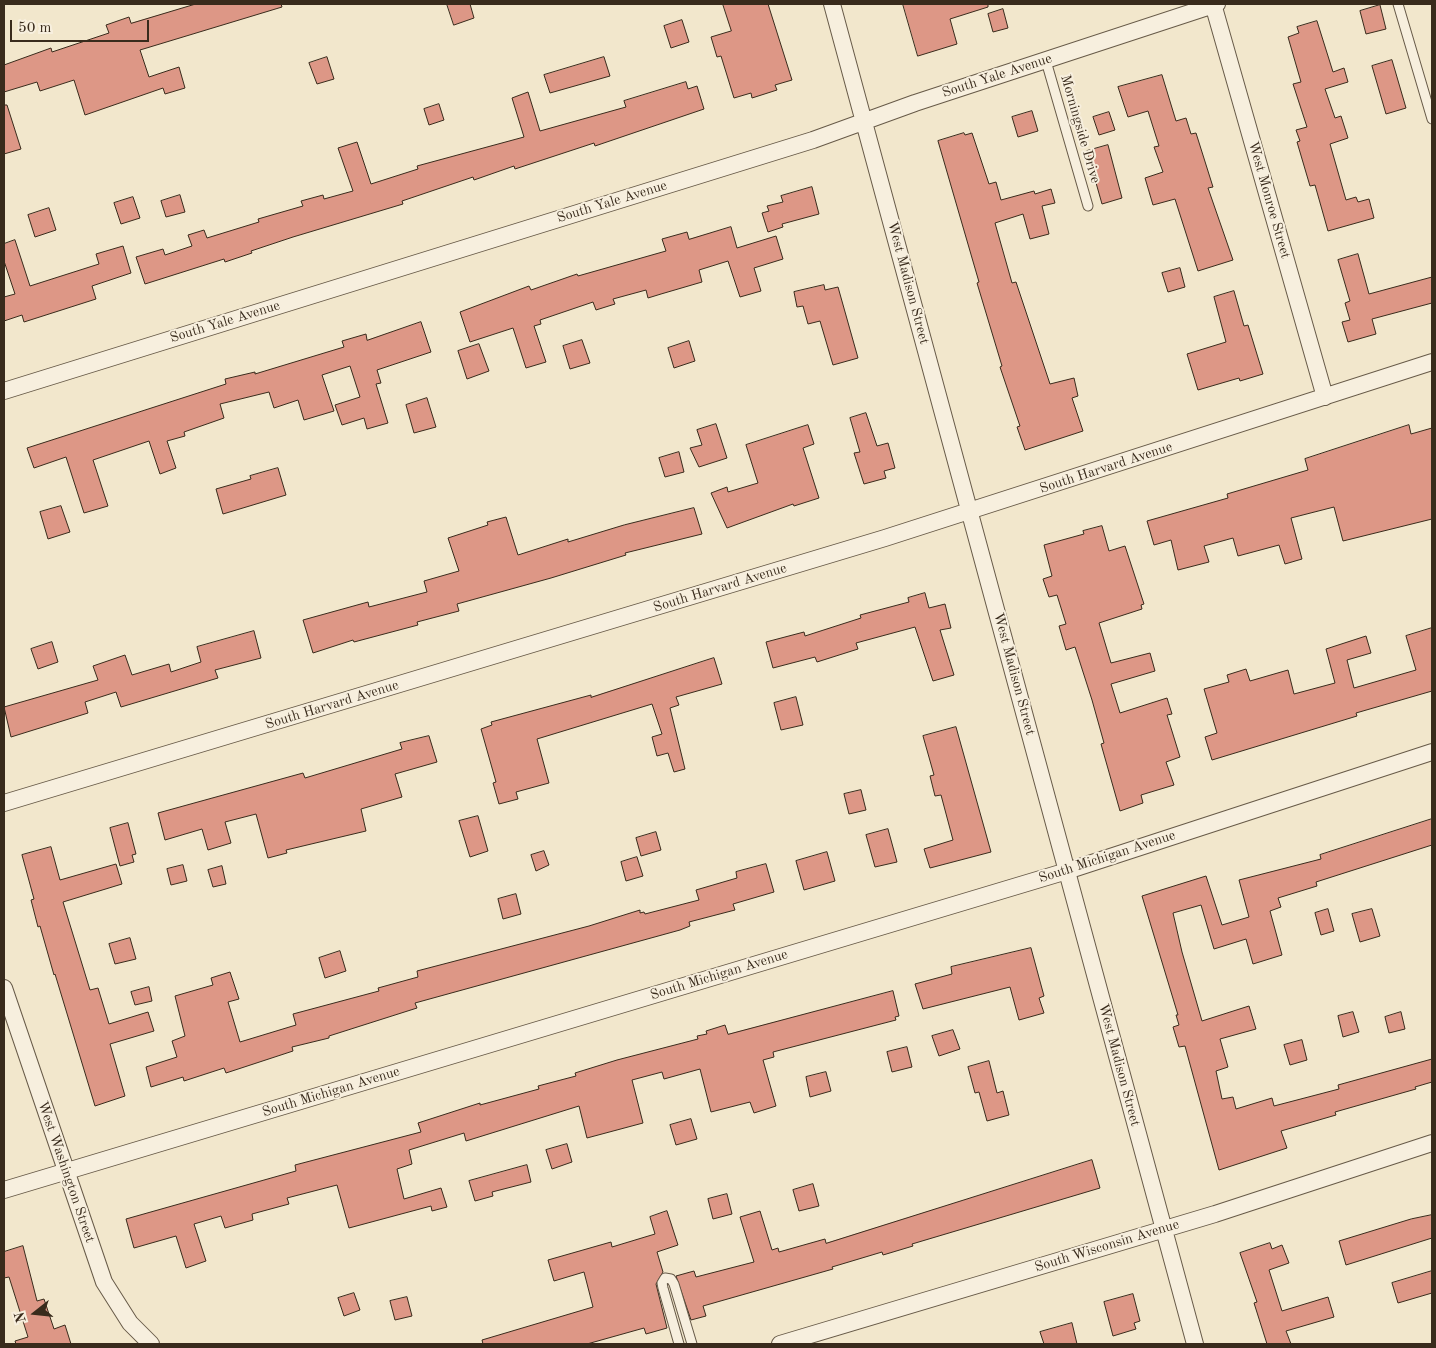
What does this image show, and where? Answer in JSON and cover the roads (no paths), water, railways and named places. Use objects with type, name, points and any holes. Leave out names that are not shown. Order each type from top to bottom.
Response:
[{"type":"street","name":"West Madison Street","points":[[832,4],[1196,1344]]},
{"type":"street","name":"South Yale Avenue","points":[[4,391],[812,140],[1215,4]]},
{"type":"street","name":"West Monroe Street","points":[[1215,4],[1325,397]]},
{"type":"street","name":"South Harvard Avenue","points":[[4,803],[970,512],[1432,362]]},
{"type":"street","name":"South Michigan Avenue","points":[[4,1190],[1066,870],[1432,752]]},
{"type":"street","name":"West Washington Street","points":[[4,988],[104,1282],[130,1323],[151,1344]]},
{"type":"street","name":"South Wisconsin Avenue","points":[[780,1344],[1164,1229],[1432,1143]]},
{"type":"lane","points":[[1398,4],[1432,119]]},
{"type":"lane","name":"Morningside Drive","points":[[1046,61],[1088,206]]},
{"type":"lane","points":[[680,1344],[663,1288],[662,1283],[665,1278],[671,1279],[674,1284],[692,1344]]}]
